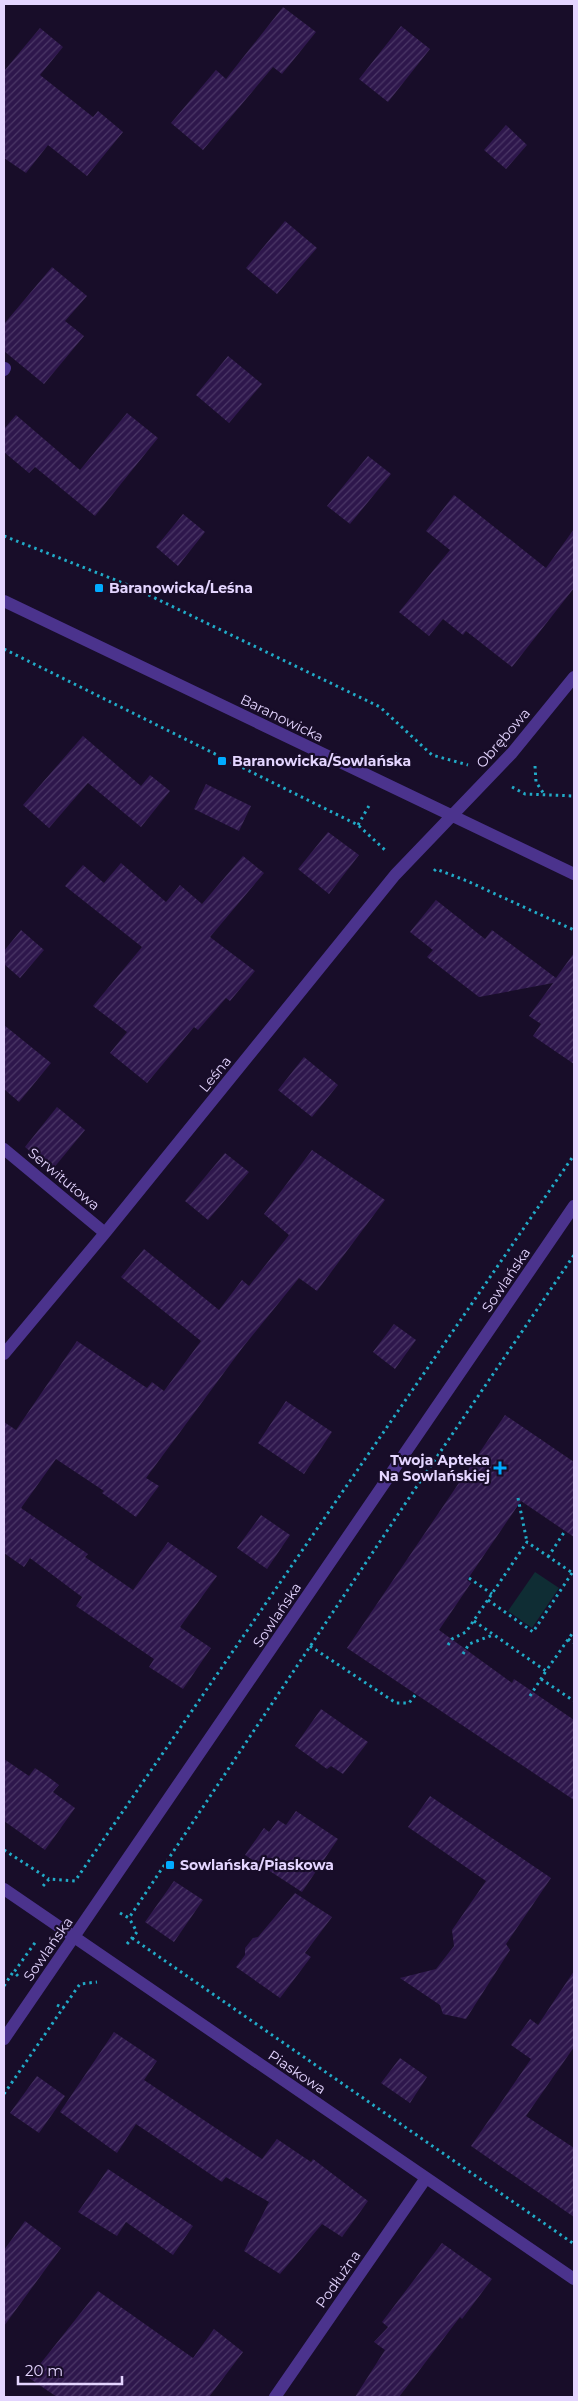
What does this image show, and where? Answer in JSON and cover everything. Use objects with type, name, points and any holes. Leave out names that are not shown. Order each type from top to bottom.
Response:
[{"type":"street","name":"Baranowicka","points":[[4,601],[574,874]]},
{"type":"street","name":"Obrębowa","points":[[452,816],[574,678]]},
{"type":"street","name":"Leśna","points":[[4,1354],[105,1233],[395,875],[452,816]]},
{"type":"street","name":"Serwitutowa","points":[[4,1149],[105,1233]]},
{"type":"street","name":"Sowlańska","points":[[4,2039],[574,1206]]},
{"type":"street","name":"Piaskowa","points":[[4,1889],[574,2279]]},
{"type":"street","name":"Podłużna","points":[[275,2397],[426,2178]]},
{"type":"path","points":[[4,536],[128,585],[380,707],[432,755],[469,765],[525,794],[574,796]]},
{"type":"path","points":[[4,649],[358,825],[386,850]]},
{"type":"path","points":[[537,762],[534,767],[536,782],[545,794]]},
{"type":"path","points":[[74,1881],[574,1155]]},
{"type":"path","points":[[4,1850],[49,1879],[74,1881],[100,1901],[129,1918],[574,1255]]},
{"type":"path","points":[[488,1600],[534,1632],[573,1574],[527,1542],[518,1498]]},
{"type":"path","points":[[548,1556],[565,1531]]},
{"type":"path","points":[[448,1645],[452,1639],[466,1632],[474,1622],[527,1542]]},
{"type":"path","points":[[469,1578],[492,1594]]},
{"type":"path","points":[[474,1622],[546,1671]]},
{"type":"path","points":[[530,1696],[574,1630]]},
{"type":"path","points":[[463,1654],[469,1644],[494,1635]]},
{"type":"path","points":[[568,1639],[574,1643]]},
{"type":"path","points":[[310,1646],[396,1703],[410,1703],[416,1694]]},
{"type":"path","points":[[541,1679],[574,1701]]},
{"type":"path","points":[[27,1906],[49,1879]]},
{"type":"path","points":[[132,1938],[574,2244]]},
{"type":"path","points":[[4,1986],[14,1972]]},
{"type":"path","points":[[4,2094],[64,2008]]},
{"type":"green space","points":[[535,1572],[559,1588],[532,1628],[508,1611]]},
{"type":"building","points":[[283,7],[316,32],[282,74],[273,67],[203,150],[171,123],[216,70],[226,79]]},
{"type":"building","points":[[401,26],[430,49],[388,102],[359,79]]},
{"type":"building","points":[[40,28],[63,47],[40,75],[93,117],[98,111],[123,132],[87,176],[48,145],[26,173],[4,158],[4,71]]},
{"type":"building","points":[[506,125],[527,145],[506,169],[484,150]]},
{"type":"building","points":[[285,221],[317,248],[277,294],[246,268]]},
{"type":"building","points":[[52,267],[87,296],[65,321],[84,336],[44,384],[4,351],[4,324]]},
{"type":"building","points":[[228,356],[262,384],[229,423],[196,395]]},
{"type":"building","points":[[127,413],[158,438],[95,516],[35,467],[29,473],[4,452],[4,429],[16,415],[80,470]]},
{"type":"building","points":[[368,456],[391,474],[350,524],[327,506]]},
{"type":"building","points":[[454,495],[546,568],[574,529],[574,588],[512,667],[466,631],[463,635],[443,619],[429,636],[399,612],[450,550],[426,531]]},
{"type":"building","points":[[183,514],[205,532],[178,566],[156,547]]},
{"type":"building","points":[[83,736],[141,786],[150,775],[170,791],[141,827],[88,783],[49,828],[23,805]]},
{"type":"building","points":[[206,784],[251,806],[239,831],[194,809]]},
{"type":"building","points":[[328,832],[359,855],[329,894],[298,869]]},
{"type":"building","points":[[243,856],[264,873],[210,937],[255,971],[230,1001],[226,998],[198,1030],[194,1027],[147,1083],[110,1053],[127,1032],[93,1006],[142,947],[65,886],[83,865],[104,883],[121,863],[166,902],[180,885],[202,904]]},
{"type":"building","points":[[436,900],[485,939],[492,930],[556,978],[574,953],[574,1064],[533,1036],[541,1024],[529,1016],[553,983],[479,997],[427,957],[433,950],[410,932]]},
{"type":"building","points":[[21,930],[44,950],[20,978],[4,964],[4,951]]},
{"type":"building","points":[[4,1025],[51,1063],[19,1102],[4,1089]]},
{"type":"building","points":[[304,1057],[338,1085],[312,1117],[278,1090]]},
{"type":"building","points":[[57,1107],[85,1130],[52,1170],[25,1147]]},
{"type":"building","points":[[312,1150],[385,1200],[317,1291],[299,1278],[243,1347],[146,1478],[159,1486],[136,1517],[102,1493],[104,1491],[56,1459],[21,1508],[88,1554],[85,1557],[133,1590],[168,1542],[217,1576],[180,1627],[211,1648],[183,1689],[149,1667],[154,1659],[76,1606],[82,1597],[30,1558],[24,1567],[4,1553],[4,1422],[16,1430],[77,1341],[147,1388],[152,1382],[164,1391],[201,1341],[121,1277],[144,1249],[219,1310],[242,1280],[249,1286],[289,1235],[264,1214]]},
{"type":"building","points":[[225,1153],[249,1172],[208,1220],[185,1201]]},
{"type":"building","points":[[394,1324],[416,1340],[395,1369],[373,1352]]},
{"type":"building","points":[[286,1401],[332,1432],[304,1474],[258,1443]]},
{"type":"building","points":[[505,1415],[574,1462],[574,1537],[521,1501],[467,1580],[471,1583],[439,1630],[512,1683],[514,1679],[574,1720],[574,1800],[347,1648]]},
{"type":"building","points":[[261,1515],[290,1535],[267,1569],[237,1548]]},
{"type":"building","points":[[321,1709],[368,1742],[343,1774],[331,1766],[327,1769],[295,1746]]},
{"type":"building","points":[[4,1759],[29,1776],[35,1768],[47,1776],[59,1785],[53,1792],[75,1808],[45,1850],[4,1821]]},
{"type":"building","points":[[430,1796],[551,1878],[506,1944],[510,1950],[466,2019],[443,2014],[440,2005],[400,1978],[436,1969],[454,1946],[452,1930],[486,1881],[408,1827]]},
{"type":"building","points":[[296,1811],[338,1839],[302,1892],[245,1855],[264,1828],[269,1832],[278,1820],[286,1825]]},
{"type":"building","points":[[174,1881],[203,1900],[174,1942],[145,1922]]},
{"type":"building","points":[[295,1893],[332,1917],[305,1953],[311,1957],[280,1998],[236,1967],[245,1955],[245,1948],[253,1938],[258,1937]]},
{"type":"building","points":[[574,1971],[574,2047],[526,2116],[574,2148],[574,2217],[471,2146],[531,2059],[511,2045],[530,2019],[538,2025]]},
{"type":"building","points":[[114,2032],[157,2061],[144,2080],[262,2159],[277,2139],[311,2162],[313,2159],[368,2201],[342,2237],[322,2224],[280,2274],[244,2251],[269,2202],[226,2177],[222,2182],[136,2124],[117,2153],[60,2112]]},
{"type":"building","points":[[400,2058],[427,2077],[410,2103],[381,2083]]},
{"type":"building","points":[[37,2076],[65,2096],[39,2133],[10,2113]]},
{"type":"building","points":[[108,2169],[193,2226],[173,2255],[126,2222],[117,2236],[78,2212]]},
{"type":"building","points":[[25,2221],[61,2248],[4,2326],[4,2250]]},
{"type":"building","points":[[442,2243],[492,2279],[462,2319],[460,2317],[399,2397],[355,2397],[385,2350],[374,2342],[388,2327],[382,2322]]},
{"type":"building","points":[[98,2291],[193,2358],[214,2329],[243,2352],[209,2397],[57,2397],[29,2378]]},
{"type":"place","name":"Baranowicka/Leśna","points":[[99,588]]},
{"type":"place","name":"Baranowicka/Sowlańska","points":[[222,761]]},
{"type":"place","name":"Twoja Apteka Na Sowlańskiej","points":[[500,1468]]},
{"type":"place","name":"Sowlańska/Piaskowa","points":[[170,1865]]}]
